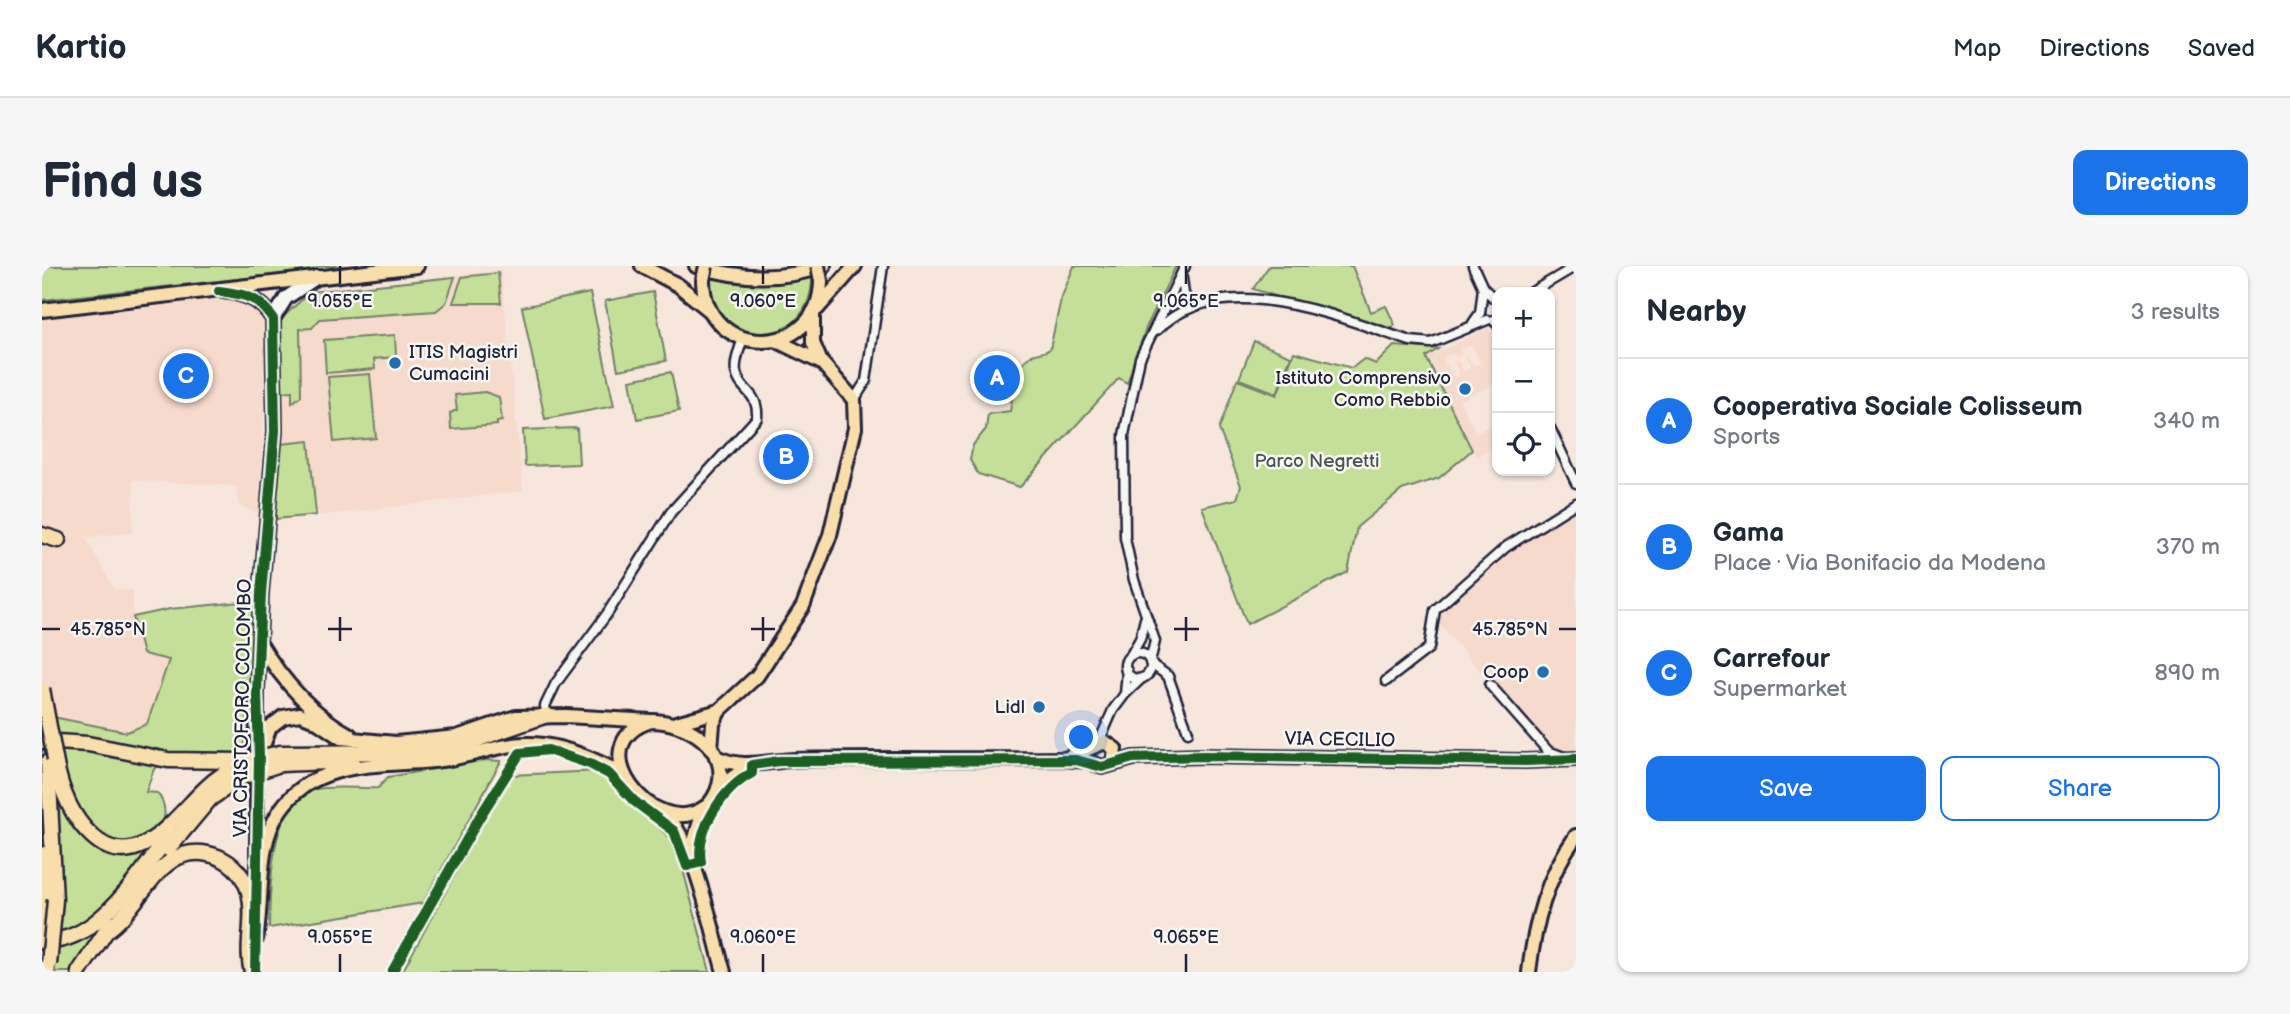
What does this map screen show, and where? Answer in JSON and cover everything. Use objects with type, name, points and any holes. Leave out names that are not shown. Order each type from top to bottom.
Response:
[{"type":"highway","points":[[42,535],[58,540]]},
{"type":"highway","points":[[42,689],[51,759],[48,968]]},
{"type":"highway","points":[[42,709],[51,759],[79,822],[98,842],[125,849],[137,848],[156,839],[206,788],[249,765],[280,758],[443,750],[547,715]]},
{"type":"highway","points":[[42,741],[88,744],[169,760],[249,765]]},
{"type":"highway","points":[[280,758],[306,761],[411,761]]},
{"type":"highway","points":[[42,941],[75,936],[96,923],[170,835],[213,794],[249,765]]},
{"type":"highway","points":[[79,972],[106,931],[213,794]]},
{"type":"highway","points":[[42,797],[49,900],[42,928]]},
{"type":"highway","points":[[106,931],[159,870],[174,858],[190,853],[209,854],[229,862],[242,876],[249,893],[253,972]]},
{"type":"main road","points":[[42,310],[417,266]]},
{"type":"main road","points":[[642,266],[678,285],[711,312],[726,329],[743,338],[775,340],[821,363]]},
{"type":"main road","points":[[696,266],[760,278],[801,274],[824,266]]},
{"type":"main road","points":[[706,266],[703,280],[711,312]]},
{"type":"main road","points":[[718,788],[720,771],[714,753],[713,724],[719,711],[757,676],[793,623],[813,587],[830,533],[855,428],[853,400],[821,363],[813,343],[814,311],[821,281],[818,266]]},
{"type":"main road","points":[[775,340],[795,331],[855,266]]},
{"type":"main road","points":[[259,642],[282,678],[331,722],[363,742]]},
{"type":"main road","points":[[249,765],[270,727],[291,715],[308,716],[341,738],[363,742],[442,740],[516,717],[547,715],[676,723],[719,711]]},
{"type":"main road","points":[[651,721],[634,728],[623,742],[623,774],[636,793],[664,812],[681,833],[724,972]]},
{"type":"main road","points":[[676,723],[693,732],[714,753],[731,764],[748,766],[794,760],[1062,760],[1093,763],[1102,767],[1113,752],[1095,745],[1062,760]]},
{"type":"main road","points":[[256,939],[266,839],[273,821],[292,795],[304,784],[332,772],[411,761],[449,759],[498,746],[527,743],[578,753],[623,774]]},
{"type":"main road","points":[[1093,763],[1095,745]]},
{"type":"main road","name":"VIA CECILIO","points":[[1113,752],[1150,757],[1573,760]]},
{"type":"main road","points":[[690,856],[704,808],[718,788],[748,766]]},
{"type":"main road","points":[[664,812],[685,814],[704,808]]},
{"type":"main road","points":[[1529,972],[1535,925],[1546,891],[1560,859],[1576,836]]},
{"type":"street","points":[[853,400],[866,381],[883,266]]},
{"type":"street","points":[[1150,337],[1164,321],[1192,306],[1234,296],[1256,295],[1280,299],[1410,341],[1431,343],[1491,319],[1491,300],[1473,266]]},
{"type":"street","points":[[1540,287],[1576,266]]},
{"type":"street","points":[[1183,270],[1184,293],[1192,306]]},
{"type":"street","points":[[1095,745],[1108,724],[1113,709],[1144,677],[1151,663],[1155,641],[1128,561],[1123,452],[1133,386],[1150,337],[1183,270]]},
{"type":"street","points":[[219,291],[244,294],[264,304],[273,319],[286,299],[317,277]]},
{"type":"street","points":[[264,304],[268,283]]},
{"type":"street","name":"VIA CRISTOFORO COLOMBO","points":[[253,972],[256,939],[249,765],[275,431],[273,319]]},
{"type":"street","points":[[547,715],[544,706],[556,683],[607,614],[671,512],[757,418],[758,406],[753,394],[736,376],[743,338]]},
{"type":"street","points":[[1555,439],[1576,483]]},
{"type":"street","points":[[1386,681],[1429,648],[1435,610],[1506,547],[1576,503]]},
{"type":"street","points":[[1125,694],[1130,656],[1144,628],[1144,612]]},
{"type":"street","points":[[1130,656],[1144,654],[1168,676],[1188,732]]},
{"type":"street","points":[[1127,671],[1134,677],[1159,675],[1172,685]]},
{"type":"street","points":[[1490,685],[1548,751],[1573,760]]},
{"type":"street","points":[[1108,724],[1113,752]]},
{"type":"street","points":[[1532,761],[1537,740]]},
{"type":"shaded area","name":"ITIS Magistri Cumacini","points":[[501,270],[523,491],[274,521],[280,443],[280,320],[310,292]]},
{"type":"shaded area","points":[[232,298],[252,304],[267,325],[259,514],[239,505],[236,486],[133,480],[132,533],[85,537],[114,589],[133,590],[133,617],[143,654],[169,659],[166,676],[147,724],[127,732],[53,717],[54,730],[42,730],[42,317]]},
{"type":"shaded area","name":"Istituto Comprensivo Como Rebbio","points":[[1488,328],[1492,336],[1492,385],[1459,400],[1476,433],[1492,425],[1492,448],[1476,456],[1428,357]],"holes":[[[1472,346],[1481,363],[1474,367],[1467,355],[1465,356],[1471,368],[1464,372],[1457,360],[1454,362],[1460,374],[1454,378],[1443,358],[1453,353],[1455,357],[1462,354],[1460,349]]]},
{"type":"shaded area","points":[[1576,510],[1576,752],[1548,751],[1439,623],[1438,617],[1497,561],[1530,536]]},
{"type":"green space","points":[[42,266],[355,266],[42,300]]},
{"type":"green space","points":[[1074,266],[1176,266],[1146,328],[1127,383],[1119,378],[1020,487],[978,474],[970,460],[973,445],[986,429],[988,414],[1010,411],[1013,389],[1023,362],[1031,355],[1050,349],[1061,299]]},
{"type":"green space","points":[[1269,266],[1352,266],[1371,312],[1386,306],[1395,325],[1389,331],[1253,289]]},
{"type":"green space","points":[[498,273],[501,303],[453,303],[462,277]]},
{"type":"green space","points":[[710,275],[761,282],[812,276],[808,302],[796,320],[779,331],[761,334],[742,330],[726,319],[714,301]]},
{"type":"green space","points":[[455,277],[446,303],[436,311],[320,319],[312,328],[300,329],[301,396],[292,403],[292,391],[281,392],[280,320],[310,292]]},
{"type":"green space","points":[[653,292],[666,361],[618,370],[605,301]]},
{"type":"green space","points":[[590,293],[614,406],[545,419],[522,307]]},
{"type":"green space","points":[[395,335],[396,357],[374,359],[375,369],[326,373],[324,340]]},
{"type":"green space","points":[[1254,341],[1291,356],[1277,393],[1239,379]]},
{"type":"green space","name":"Parco Negretti","points":[[1394,346],[1438,349],[1426,357],[1472,450],[1439,478],[1402,490],[1357,527],[1348,572],[1247,624],[1202,507],[1237,499],[1241,486],[1219,429],[1237,380],[1277,395],[1294,352],[1352,368],[1364,359],[1376,364]]},
{"type":"green space","points":[[671,372],[679,411],[637,419],[630,380]]},
{"type":"green space","points":[[370,374],[376,438],[334,442],[328,377]]},
{"type":"green space","points":[[485,392],[499,397],[502,421],[497,422],[497,425],[451,429],[450,413],[457,410],[455,395]]},
{"type":"green space","points":[[577,428],[579,464],[525,466],[523,430]]},
{"type":"green space","points":[[309,441],[316,515],[275,519],[281,444]]},
{"type":"green space","points":[[241,602],[255,611],[244,755],[175,756],[154,769],[146,792],[157,793],[164,807],[164,823],[157,840],[147,858],[99,917],[100,931],[74,972],[55,972],[61,887],[42,888],[42,730],[54,730],[53,717],[127,732],[147,724],[169,660],[143,654],[133,617],[170,609]]},
{"type":"green space","points":[[486,760],[501,761],[423,903],[269,928],[275,850],[287,811],[298,798],[312,790],[336,787],[378,788],[388,777]]},
{"type":"green space","points":[[600,771],[618,792],[676,843],[710,972],[402,972],[509,775]]},
{"type":"cycle path","points":[[219,291],[257,301],[273,319],[275,431],[261,593],[257,692],[259,757],[255,972]]},
{"type":"cycle path","points":[[392,972],[479,818],[520,753],[548,750],[590,764],[609,774],[634,801],[674,831],[687,866],[701,862],[702,836],[722,799],[752,773],[752,765],[779,761],[1076,760],[1102,767],[1133,758],[1203,756],[1526,761],[1576,759]]},
{"type":"place","name":"ITIS Magistri Cumacini","points":[[395,363]]},
{"type":"place","name":"Carrefour","points":[[186,376]]},
{"type":"place","name":"Cooperativa Sociale Colisseum","points":[[997,378]]},
{"type":"place","name":"Istituto Comprensivo Como Rebbio","points":[[1465,389]]},
{"type":"place","name":"Gama","points":[[786,457]]},
{"type":"place","name":"Coop","points":[[1543,672]]},
{"type":"place","name":"Lidl","points":[[1039,707]]}]
